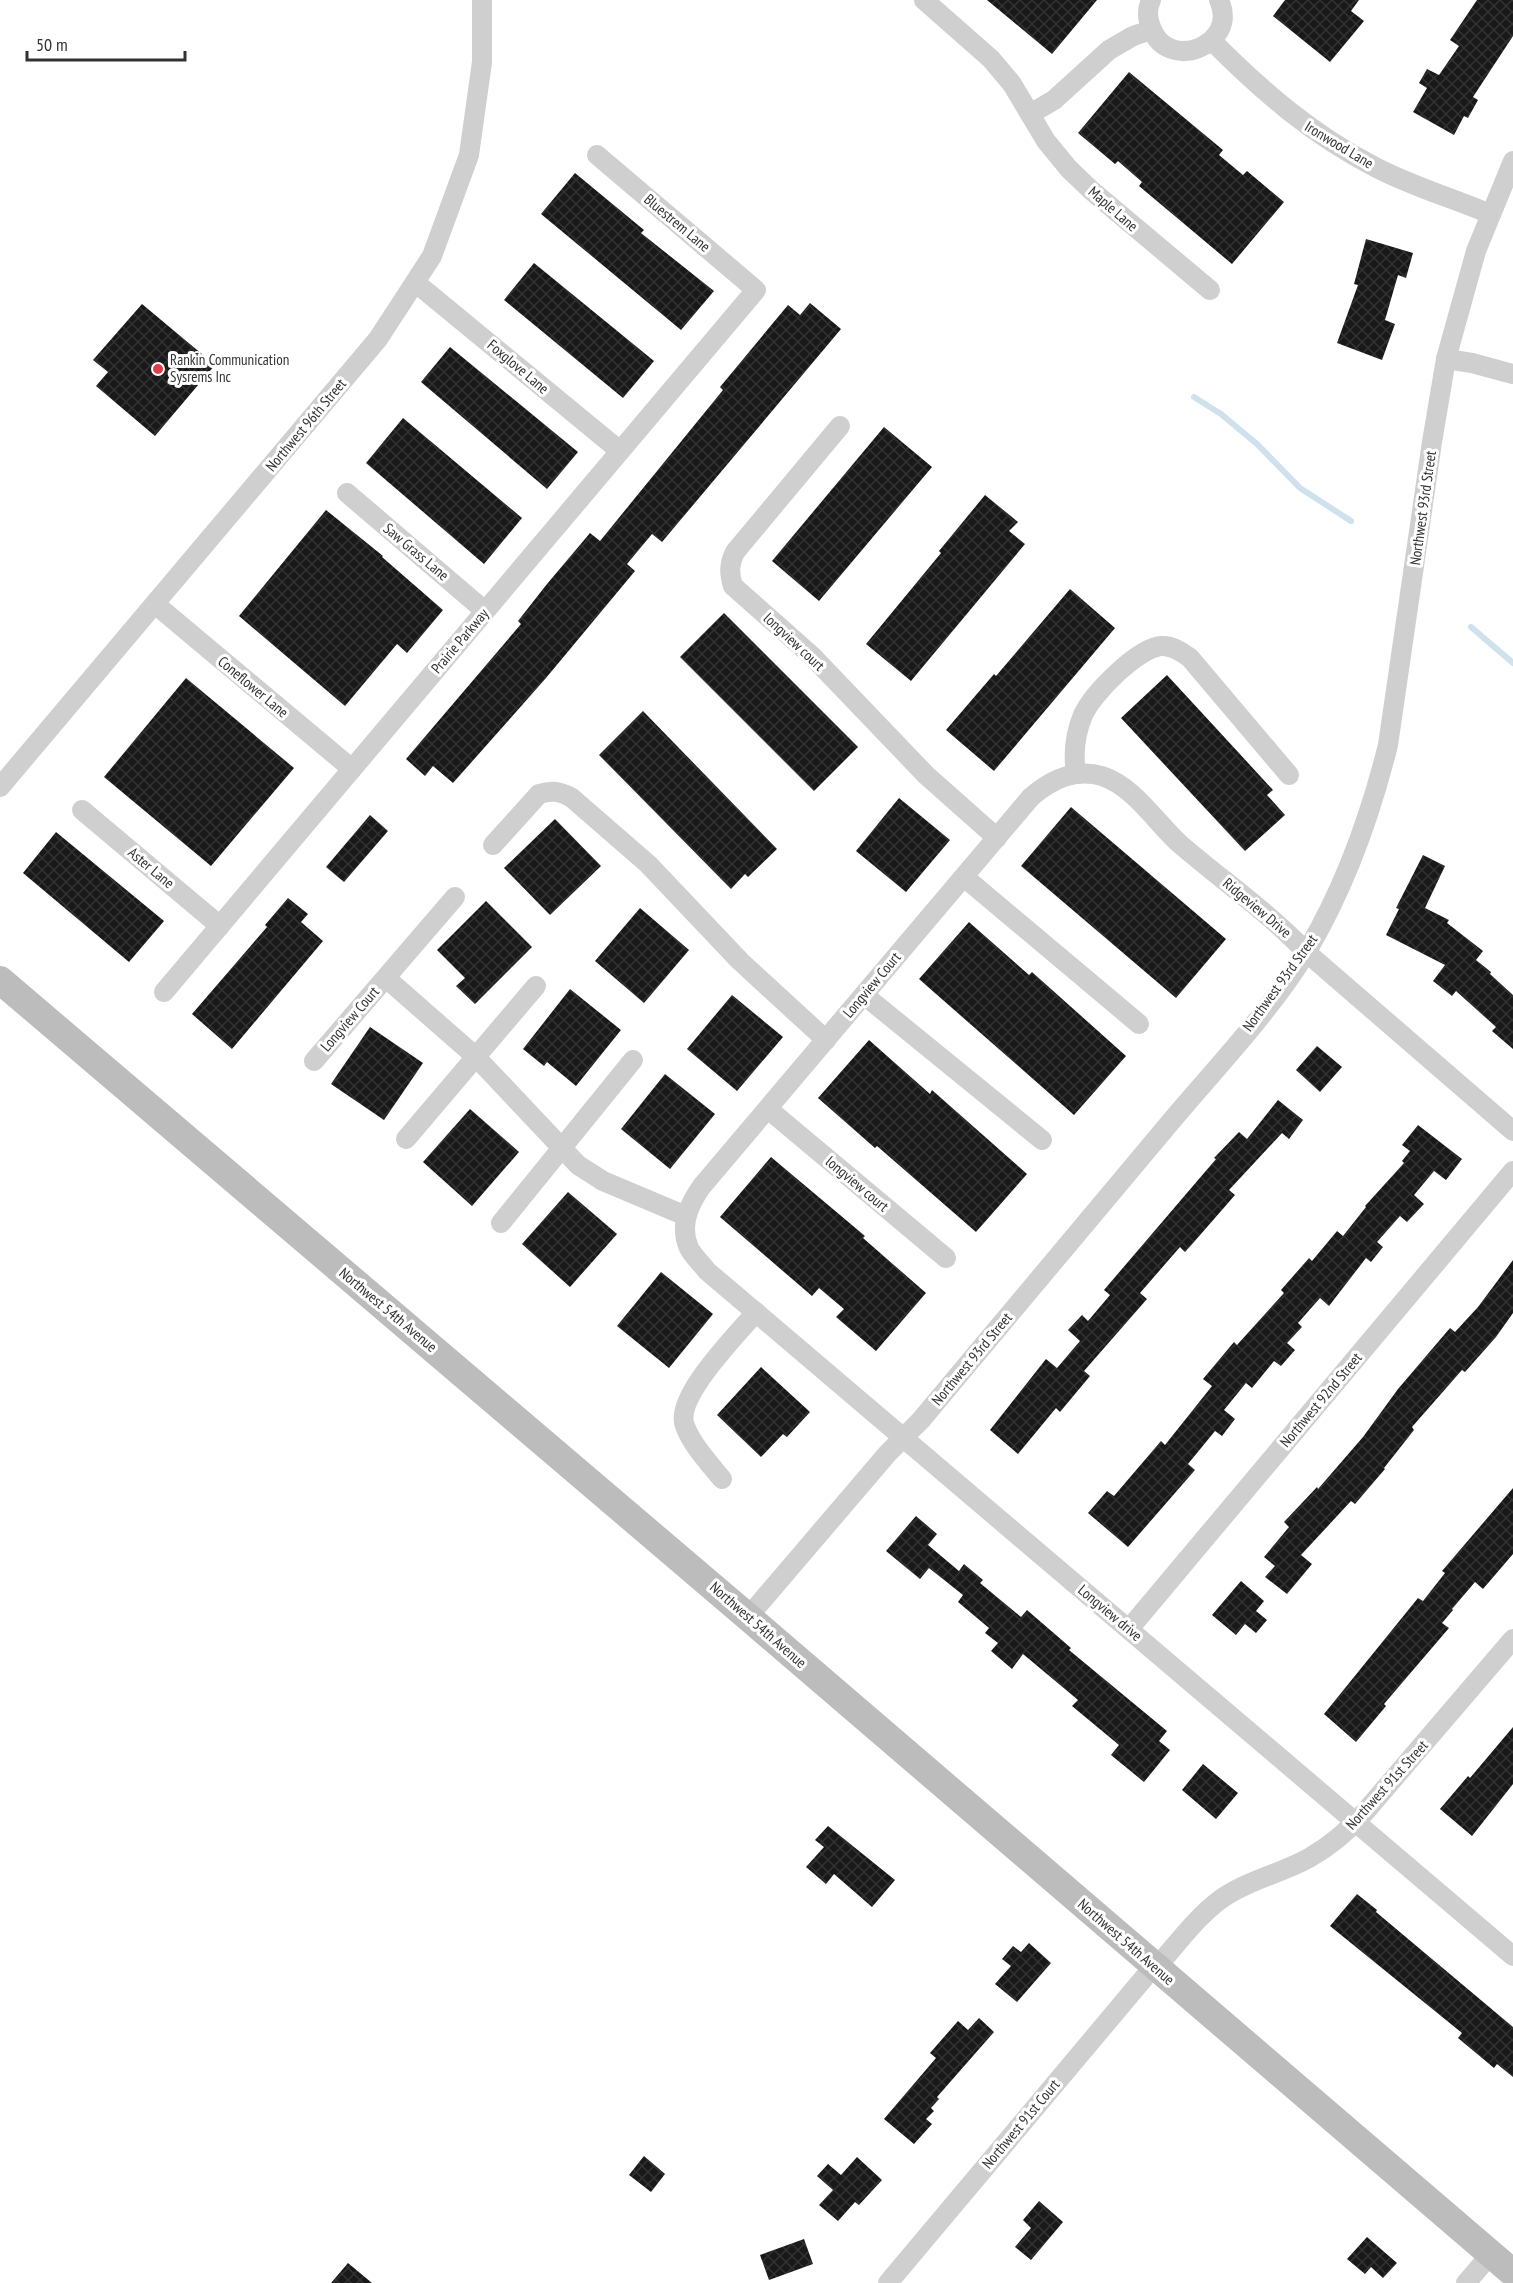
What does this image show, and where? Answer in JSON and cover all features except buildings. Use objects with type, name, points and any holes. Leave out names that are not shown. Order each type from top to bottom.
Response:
[{"type":"street","name":"Northwest 96th Street","points":[[0,787],[378,339],[416,283],[432,256],[469,155],[482,62],[482,0]]},
{"type":"street","name":"Maple Lane","points":[[924,0],[992,59],[1012,84],[1046,141],[1069,170],[1210,290]]},
{"type":"street","points":[[1151,0],[1148,17],[1151,30],[1167,47],[1179,51],[1202,48],[1212,41],[1219,30],[1222,17],[1219,0]]},
{"type":"street","points":[[1030,114],[1054,100],[1109,50],[1133,36],[1151,30]]},
{"type":"street","name":"Ironwood Lane","points":[[1212,41],[1251,80],[1289,113],[1327,141],[1375,168],[1490,214]]},
{"type":"street","name":"Bluestrem Lane","points":[[597,155],[756,290]]},
{"type":"street","name":"Northwest 93rd Street","points":[[748,1617],[904,1437],[1254,1023],[1306,952],[1332,905],[1357,848],[1375,796],[1388,746],[1432,442],[1455,320],[1490,214],[1513,161]]},
{"type":"street","name":"Foxglove Lane","points":[[416,283],[620,451]]},
{"type":"street","name":"Prairie Parkway","points":[[164,992],[756,290]]},
{"type":"street","points":[[1446,359],[1513,374]]},
{"type":"street","name":"longview court","points":[[840,426],[735,552],[729,573],[733,586],[812,656],[926,775],[997,838]]},
{"type":"street","name":"Saw Grass Lane","points":[[347,493],[485,611]]},
{"type":"street","name":"Coneflower Lane","points":[[155,604],[352,769]]},
{"type":"street","points":[[1076,774],[1074,760],[1076,736],[1084,714],[1096,695],[1139,656],[1150,648],[1164,645],[1179,650],[1190,658],[1289,775]]},
{"type":"street","name":"Ridgeview Drive","points":[[1076,774],[1101,776],[1118,783],[1179,843],[1287,932],[1306,952],[1513,1131]]},
{"type":"street","name":"Longview Court","points":[[386,978],[475,1056],[578,1165],[603,1181],[686,1216],[692,1199],[702,1186],[1031,797],[1045,785],[1076,774]]},
{"type":"street","points":[[493,845],[539,794],[550,791],[562,792],[572,798],[648,864],[740,961],[826,1040]]},
{"type":"street","name":"Aster Lane","points":[[82,810],[220,926]]},
{"type":"street","points":[[964,877],[1139,1024]]},
{"type":"street","name":"Longview Court","points":[[314,1061],[455,897]]},
{"type":"street","name":"Northwest 54th Avenue","points":[[0,980],[1513,2273]]},
{"type":"street","points":[[406,1139],[537,986]]},
{"type":"street","name":"longview court","points":[[864,995],[1042,1140]]},
{"type":"street","points":[[501,1223],[633,1060]]},
{"type":"street","name":"longview court","points":[[768,1109],[946,1258]]},
{"type":"street","name":"Northwest 92nd Street","points":[[1129,1629],[1513,1171]]},
{"type":"street","name":"Longview drive","points":[[686,1216],[685,1234],[690,1250],[707,1271],[1513,1956]]},
{"type":"street","points":[[722,1479],[693,1441],[684,1425],[682,1414],[693,1388],[756,1312]]},
{"type":"street","name":"Northwest 91st Street","points":[[1154,1966],[1161,1962],[1197,1920],[1221,1899],[1248,1883],[1308,1859],[1335,1841],[1356,1822],[1513,1639]]},
{"type":"street","name":"Northwest 91st Court","points":[[888,2283],[1154,1966]]},
{"type":"street","points":[[1466,2283],[1491,2254]]},
{"type":"waterway","points":[[1194,397],[1221,414],[1257,444],[1300,488],[1351,521]]},
{"type":"waterway","points":[[1471,627],[1513,663]]},
{"type":"place","name":"Rankin Communication Sysrems Inc","points":[[158,369]]}]
